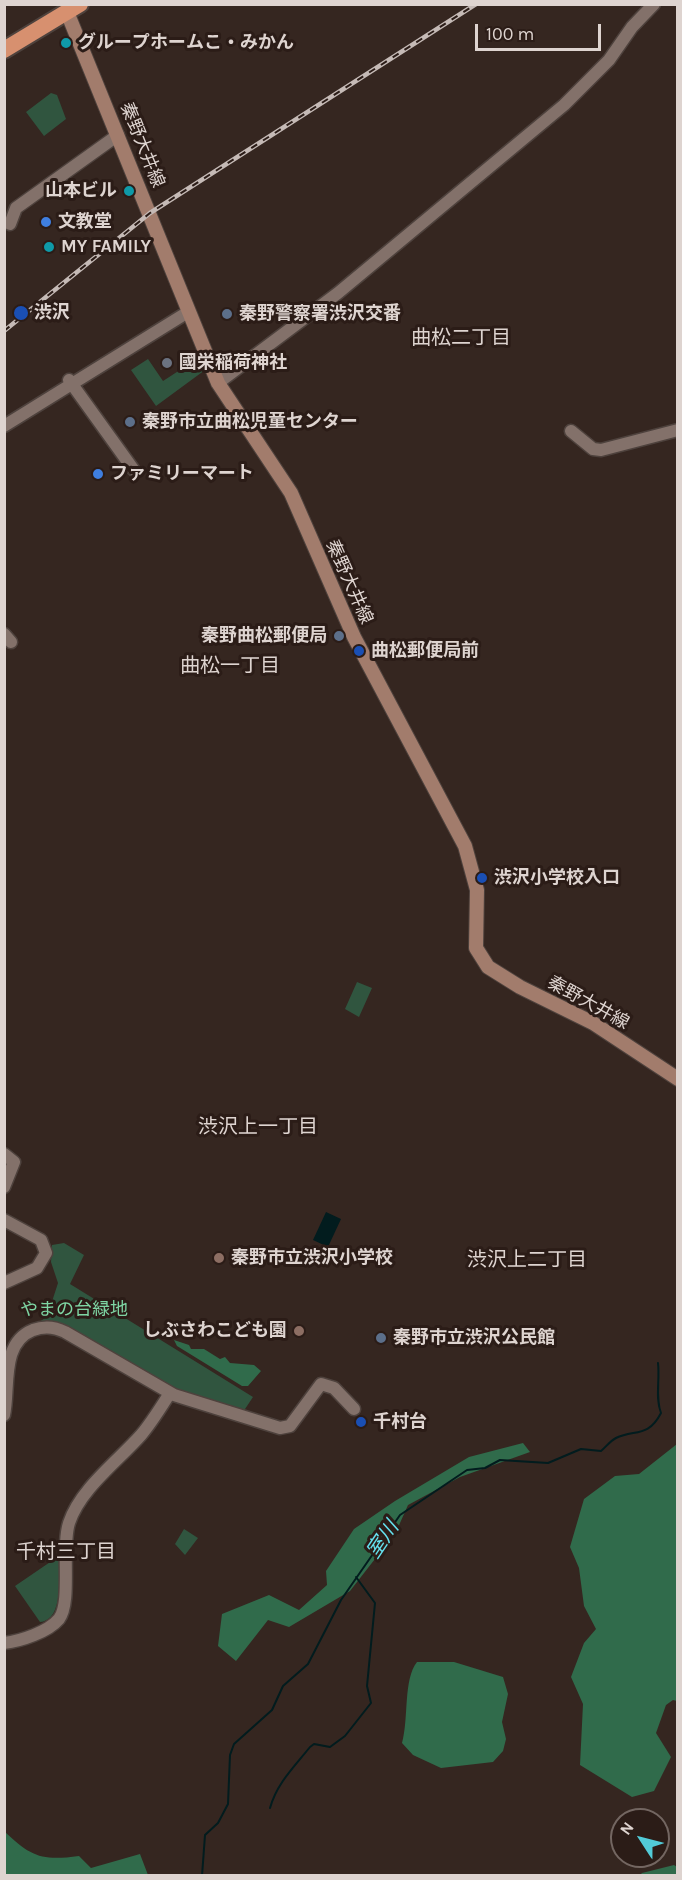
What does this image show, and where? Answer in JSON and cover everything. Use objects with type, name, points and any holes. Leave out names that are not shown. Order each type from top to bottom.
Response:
[{"type":"highway","points":[[4,50],[74,8]]},
{"type":"main road","name":"秦野大井線","points":[[74,8],[118,135],[218,383],[291,493],[354,637],[465,846],[477,883],[474,934],[481,960],[510,982],[593,1023],[678,1079]]},
{"type":"street","points":[[218,383],[338,293],[564,105],[609,60],[632,27],[654,4]]},
{"type":"street","points":[[10,224],[16,208],[118,135]]},
{"type":"street","points":[[4,426],[71,382],[188,312]]},
{"type":"street","points":[[71,382],[133,469]]},
{"type":"street","points":[[571,431],[593,448],[601,450],[645,436],[678,430]]},
{"type":"street","points":[[4,1154],[14,1162],[4,1187]]},
{"type":"street","points":[[4,1220],[41,1240],[46,1253],[37,1268],[4,1283]]},
{"type":"street","points":[[4,1415],[14,1348],[25,1335],[41,1328],[65,1332],[170,1393],[280,1428],[290,1426],[321,1384],[334,1388],[354,1409]]},
{"type":"street","points":[[4,1643],[42,1631],[60,1618],[64,1606],[66,1533],[72,1513],[144,1432],[170,1393]]},
{"type":"green space","points":[[51,93],[57,95],[66,119],[44,136],[26,112]]},
{"type":"green space","points":[[200,357],[205,370],[156,406],[131,370],[148,359],[163,381]]},
{"type":"green space","points":[[357,982],[372,988],[359,1017],[345,1009]]},
{"type":"green space","name":"やまの台緑地","points":[[64,1243],[84,1255],[70,1284],[253,1397],[243,1412],[175,1391],[39,1322],[47,1317],[58,1283],[51,1262],[52,1245]]},
{"type":"green space","points":[[174,1340],[189,1345],[191,1349],[204,1349],[220,1359],[225,1357],[230,1363],[254,1365],[261,1371],[248,1386],[242,1386],[177,1346]]},
{"type":"green space","points":[[523,1443],[530,1452],[460,1477],[408,1505],[396,1532],[350,1591],[289,1627],[268,1620],[236,1661],[218,1646],[222,1614],[269,1595],[299,1610],[327,1585],[326,1571],[354,1529],[395,1501],[469,1457]]},
{"type":"green space","points":[[677,1444],[677,1701],[673,1700],[666,1705],[656,1733],[671,1757],[654,1791],[632,1797],[580,1765],[583,1704],[571,1677],[584,1643],[596,1629],[584,1606],[579,1568],[570,1547],[584,1499],[615,1476],[639,1474]]},
{"type":"green space","points":[[184,1529],[198,1538],[185,1555],[175,1544]]},
{"type":"green space","points":[[59,1556],[57,1605],[48,1619],[40,1622],[15,1586]]},
{"type":"green space","points":[[417,1662],[454,1662],[503,1677],[508,1694],[502,1722],[506,1739],[503,1751],[493,1762],[441,1768],[413,1755],[402,1743],[408,1689]]},
{"type":"green space","points":[[4,1831],[30,1852],[55,1858],[79,1856],[91,1868],[140,1854],[148,1875],[5,1875]]},
{"type":"green space","points":[[670,1866],[677,1867],[677,1875],[640,1875],[662,1868],[670,1868]]},
{"type":"water","points":[[326,1212],[341,1219],[328,1247],[313,1240]]},
{"type":"waterway","name":"室川","points":[[202,1876],[205,1835],[218,1823],[228,1804],[230,1755],[234,1744],[272,1710],[283,1686],[308,1664],[341,1600],[400,1515],[467,1470],[485,1468],[500,1460],[548,1463],[581,1449],[601,1451],[616,1438],[646,1430],[661,1413],[658,1401],[658,1363]]},
{"type":"waterway","points":[[270,1808],[282,1783],[310,1747],[314,1744],[330,1747],[345,1736],[371,1703],[367,1686],[375,1603],[356,1577]]},
{"type":"railway","points":[[4,331],[150,213],[476,4]]},
{"type":"place","name":"グループホームこ・みかん","points":[[66,43]]},
{"type":"place","name":"山本ビル","points":[[129,191]]},
{"type":"place","name":"文教堂","points":[[46,222]]},
{"type":"place","name":"MY FAMILY","points":[[49,247]]},
{"type":"place","name":"渋沢","points":[[21,313]]},
{"type":"place","name":"秦野警察署渋沢交番","points":[[227,314]]},
{"type":"place","name":"國栄稲荷神社","points":[[167,363]]},
{"type":"place","name":"秦野市立曲松児童センター","points":[[130,422]]},
{"type":"place","name":"ファミリーマート","points":[[98,474]]},
{"type":"place","name":"秦野曲松郵便局","points":[[339,636]]},
{"type":"place","name":"曲松郵便局前","points":[[359,651]]},
{"type":"place","name":"渋沢小学校入口","points":[[482,878]]},
{"type":"place","name":"秦野市立渋沢小学校","points":[[219,1258]]},
{"type":"place","name":"しぶさわこども園","points":[[299,1331]]},
{"type":"place","name":"秦野市立渋沢公民館","points":[[381,1338]]},
{"type":"place","name":"千村台","points":[[361,1422]]},
{"type":"district","name":"曲松二丁目","points":[[461,338]]},
{"type":"district","name":"曲松一丁目","points":[[230,666]]},
{"type":"district","name":"渋沢上一丁目","points":[[258,1127]]},
{"type":"district","name":"渋沢上二丁目","points":[[527,1260]]},
{"type":"district","name":"千村三丁目","points":[[66,1552]]}]
